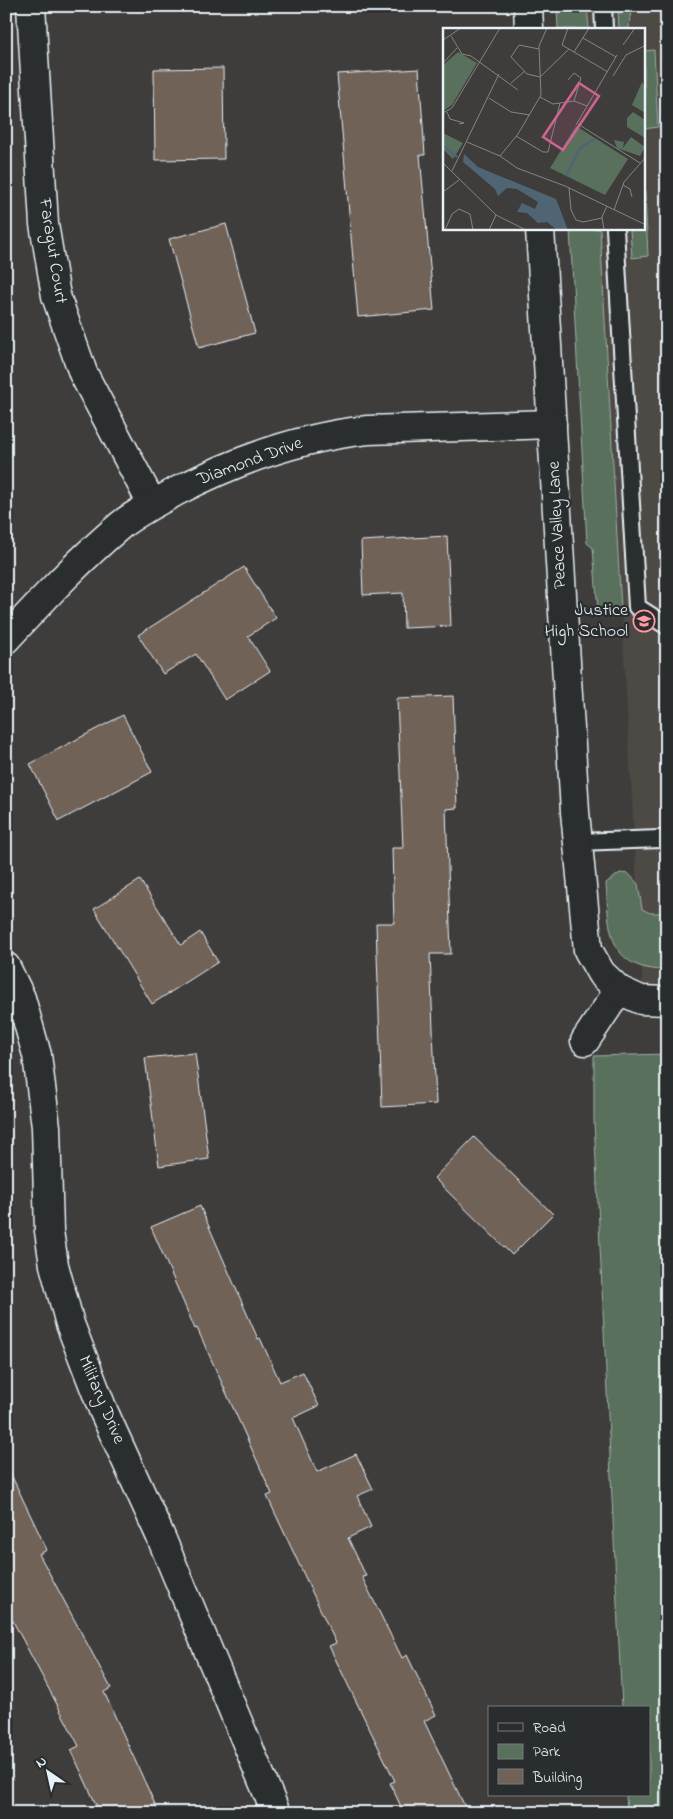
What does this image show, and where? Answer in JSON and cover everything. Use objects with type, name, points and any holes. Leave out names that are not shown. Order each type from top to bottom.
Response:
[{"type":"street","name":"Faragut Court","points":[[31,6],[44,224],[56,296],[83,373],[152,504]]},
{"type":"street","points":[[528,6],[529,28]]},
{"type":"street","name":"Peace Valley Lane","points":[[540,230],[578,842],[588,950],[601,973],[619,990],[641,1000],[667,1001]]},
{"type":"street","name":"Diamond Drive","points":[[6,639],[63,578],[124,524],[152,504],[203,478],[279,448],[339,434],[368,430],[552,424]]},
{"type":"street","name":"Military Drive","points":[[6,967],[20,998],[37,1055],[46,1127],[49,1231],[54,1264],[70,1324],[103,1410],[160,1535],[276,1813]]},
{"type":"street","points":[[585,1041],[619,990]]},
{"type":"lane","points":[[603,6],[604,28]]},
{"type":"lane","points":[[615,230],[637,606],[667,626]]},
{"type":"lane","points":[[578,842],[660,839]]},
{"type":"shaded area","name":"Justice High School","points":[[588,6],[667,6],[667,1012],[644,1013],[600,230],[646,230],[646,28],[589,28]]},
{"type":"green space","points":[[557,6],[587,6],[589,28],[558,28]]},
{"type":"green space","points":[[618,6],[631,6],[629,28],[619,28]]},
{"type":"green space","points":[[654,50],[658,127],[646,129],[646,51]]},
{"type":"green space","points":[[646,214],[648,256],[632,258],[630,230],[646,230]]},
{"type":"green space","points":[[570,230],[600,230],[621,609],[598,611],[593,548],[587,543]]},
{"type":"green space","points":[[620,873],[629,874],[638,884],[642,909],[650,913],[667,913],[667,970],[647,968],[633,963],[622,955],[615,944],[608,916],[606,883]]},
{"type":"green space","points":[[667,1054],[667,1813],[627,1813],[626,1796],[650,1796],[650,1706],[622,1706],[594,1120],[594,1056]]},
{"type":"building","points":[[223,68],[224,159],[155,160],[154,69]]},
{"type":"building","points":[[419,69],[425,155],[420,155],[434,310],[358,317],[337,74]]},
{"type":"building","points":[[226,224],[255,333],[199,348],[169,239]]},
{"type":"building","points":[[447,536],[451,626],[404,628],[403,593],[363,595],[361,541]]},
{"type":"building","points":[[244,567],[276,618],[248,636],[270,671],[225,700],[196,654],[163,674],[138,635]]},
{"type":"building","points":[[453,696],[457,808],[446,809],[451,954],[430,954],[436,1104],[382,1107],[376,923],[394,923],[392,848],[403,848],[397,698]]},
{"type":"building","points":[[123,715],[152,772],[59,821],[30,764]]},
{"type":"building","points":[[140,880],[181,945],[200,932],[218,962],[152,1004],[94,909]]},
{"type":"building","points":[[195,1053],[209,1159],[159,1166],[145,1058]]},
{"type":"building","points":[[474,1137],[553,1214],[512,1255],[434,1178]]},
{"type":"building","points":[[200,1206],[258,1339],[260,1338],[280,1382],[303,1372],[319,1406],[293,1418],[317,1472],[356,1454],[373,1489],[357,1496],[371,1527],[348,1538],[366,1576],[362,1577],[402,1658],[407,1655],[436,1715],[424,1721],[468,1813],[404,1813],[390,1783],[395,1781],[329,1646],[336,1643],[267,1496],[272,1494],[197,1328],[195,1329],[151,1227]]},
{"type":"building","points":[[6,1464],[47,1550],[39,1554],[111,1688],[104,1692],[159,1813],[100,1813],[71,1750],[79,1746],[6,1608]]},
{"type":"place","name":"Justice High School","points":[[644,621]]}]
